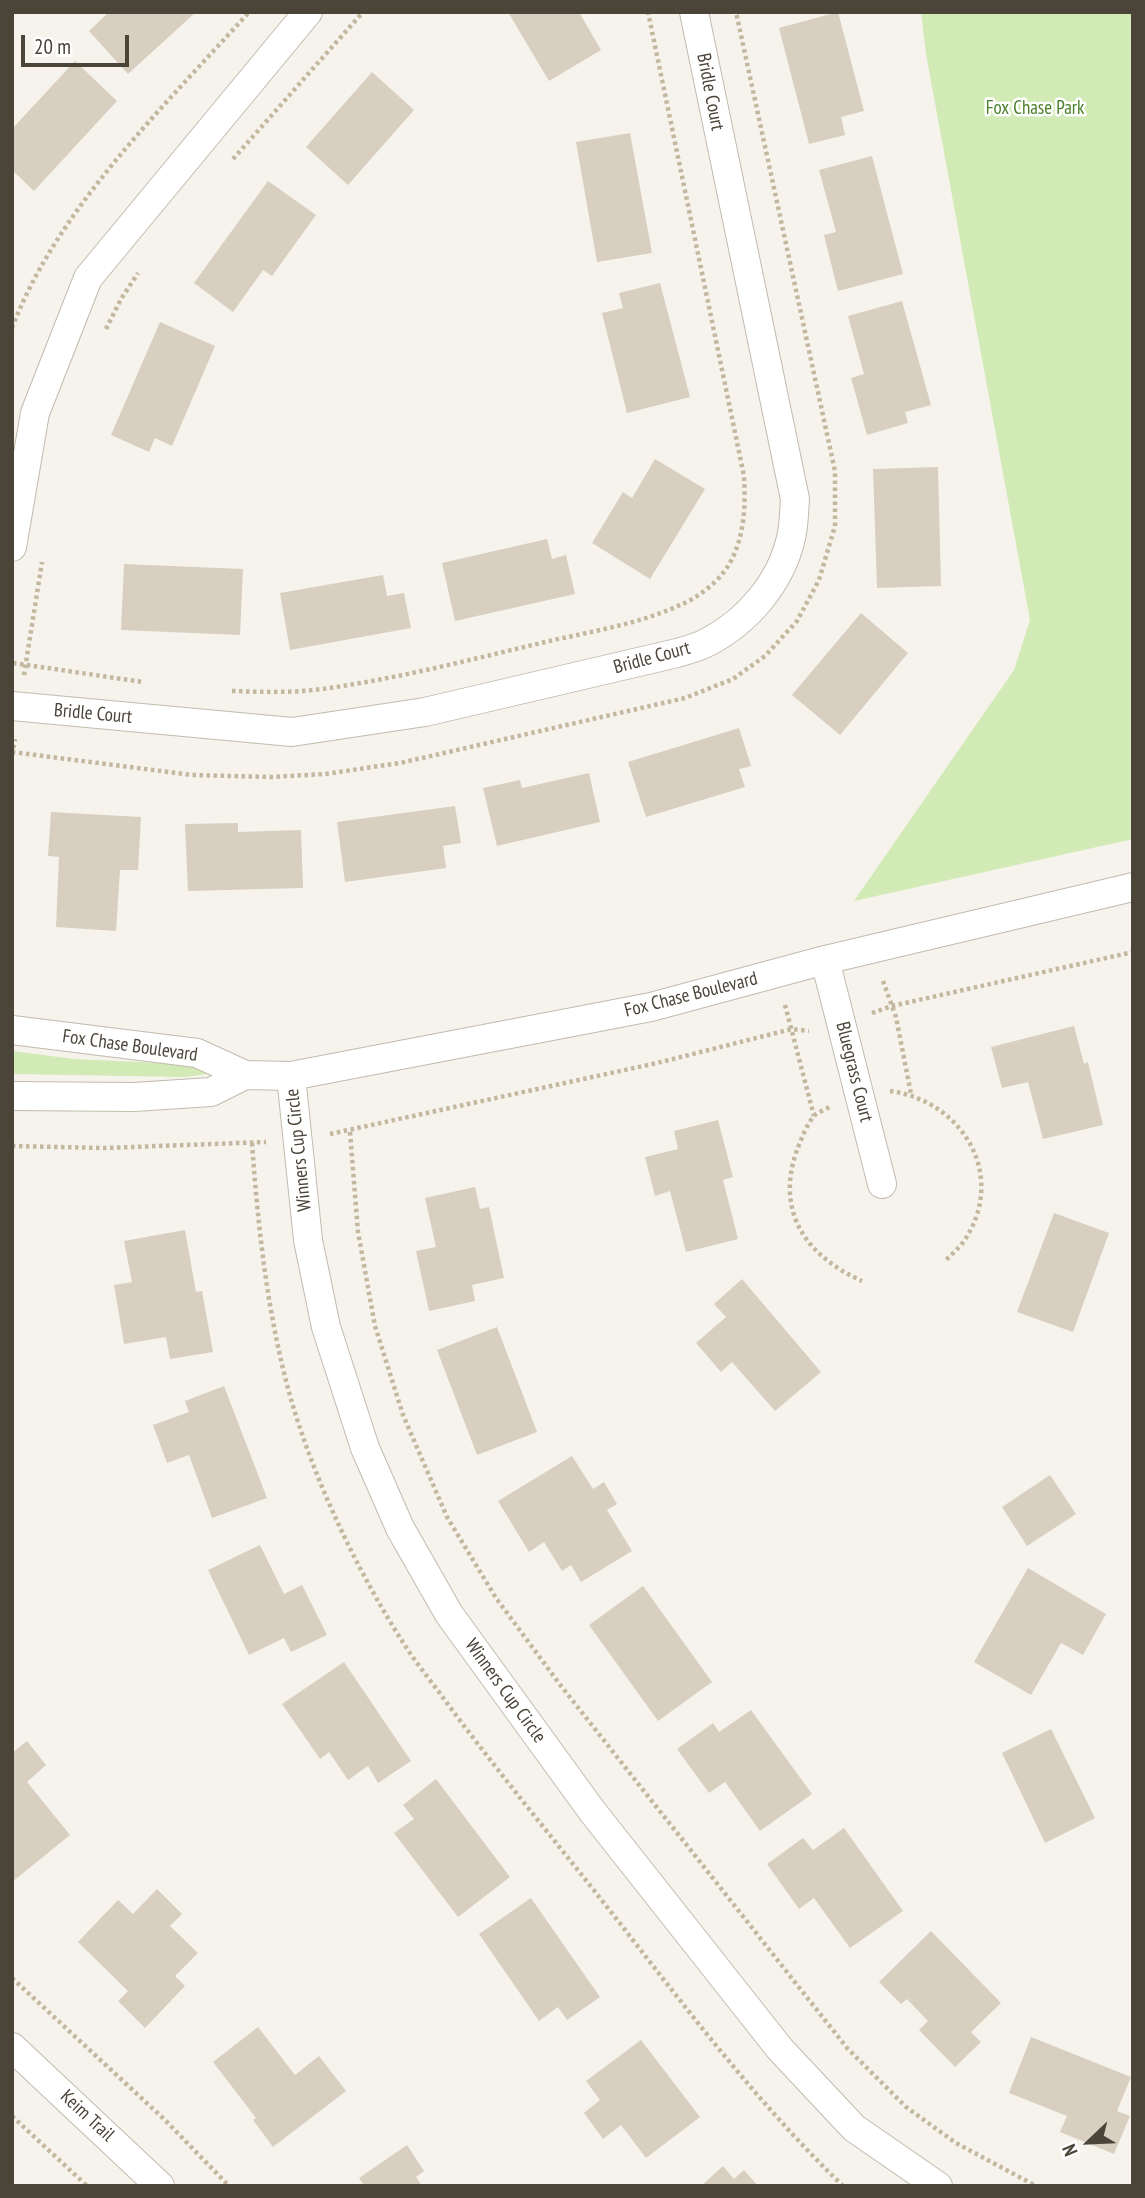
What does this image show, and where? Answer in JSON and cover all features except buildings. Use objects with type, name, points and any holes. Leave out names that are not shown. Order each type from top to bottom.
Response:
[{"type":"street","points":[[12,547],[35,413],[88,278],[308,12]]},
{"type":"street","name":"Bridle Court","points":[[12,706],[292,732],[425,712],[677,653],[708,642],[738,622],[759,601],[781,570],[792,537],[795,499],[694,12]]},
{"type":"street","name":"Fox Chase Boulevard","points":[[12,1030],[197,1053],[245,1075],[291,1076],[651,1007],[825,960],[1133,887]]},
{"type":"street","name":"Bluegrass Court","points":[[825,960],[882,1184]]},
{"type":"street","name":"Fox Chase Boulevard","points":[[12,1096],[134,1097],[211,1092],[245,1075]]},
{"type":"street","name":"Winners Cup Circle","points":[[291,1076],[308,1240],[326,1327],[365,1448],[400,1528],[449,1614],[592,1811],[780,2049],[854,2128],[938,2186]]},
{"type":"street","name":"Keim Trail","points":[[12,2047],[160,2186]]},
{"type":"path","points":[[12,328],[54,245],[84,200],[249,12]]},
{"type":"path","points":[[229,164],[363,12]]},
{"type":"path","points":[[220,690],[274,692],[321,689],[526,647],[635,621],[682,605],[704,591],[723,573],[736,545],[746,510],[744,476],[648,12]]},
{"type":"path","points":[[12,752],[192,775],[271,777],[325,774],[400,764],[685,698],[733,679],[765,656],[797,621],[820,580],[835,526],[835,471],[736,12]]},
{"type":"path","points":[[102,337],[140,269]]},
{"type":"path","points":[[26,665],[43,558]]},
{"type":"path","points":[[13,663],[144,682]]},
{"type":"path","points":[[12,1146],[105,1148],[274,1142],[349,1132],[657,1063],[792,1029],[809,1031],[842,1024],[892,1006],[1133,951]]},
{"type":"path","points":[[883,981],[892,1006],[911,1094]]},
{"type":"path","points":[[785,1004],[814,1116]]},
{"type":"path","points":[[349,1132],[358,1232],[379,1338],[403,1415],[447,1517],[496,1598],[561,1686],[847,2048],[906,2107],[956,2143],[1035,2186]]},
{"type":"path","points":[[12,1978],[164,2119],[229,2186]]},
{"type":"path","points":[[12,2116],[87,2186]]},
{"type":"green space","name":"Fox Chase Park","points":[[921,12],[1133,12],[1133,839],[854,901],[1014,670],[1030,620],[926,54]]},
{"type":"green space","points":[[12,1051],[74,1059],[203,1065],[207,1074],[186,1077],[12,1074]]}]
